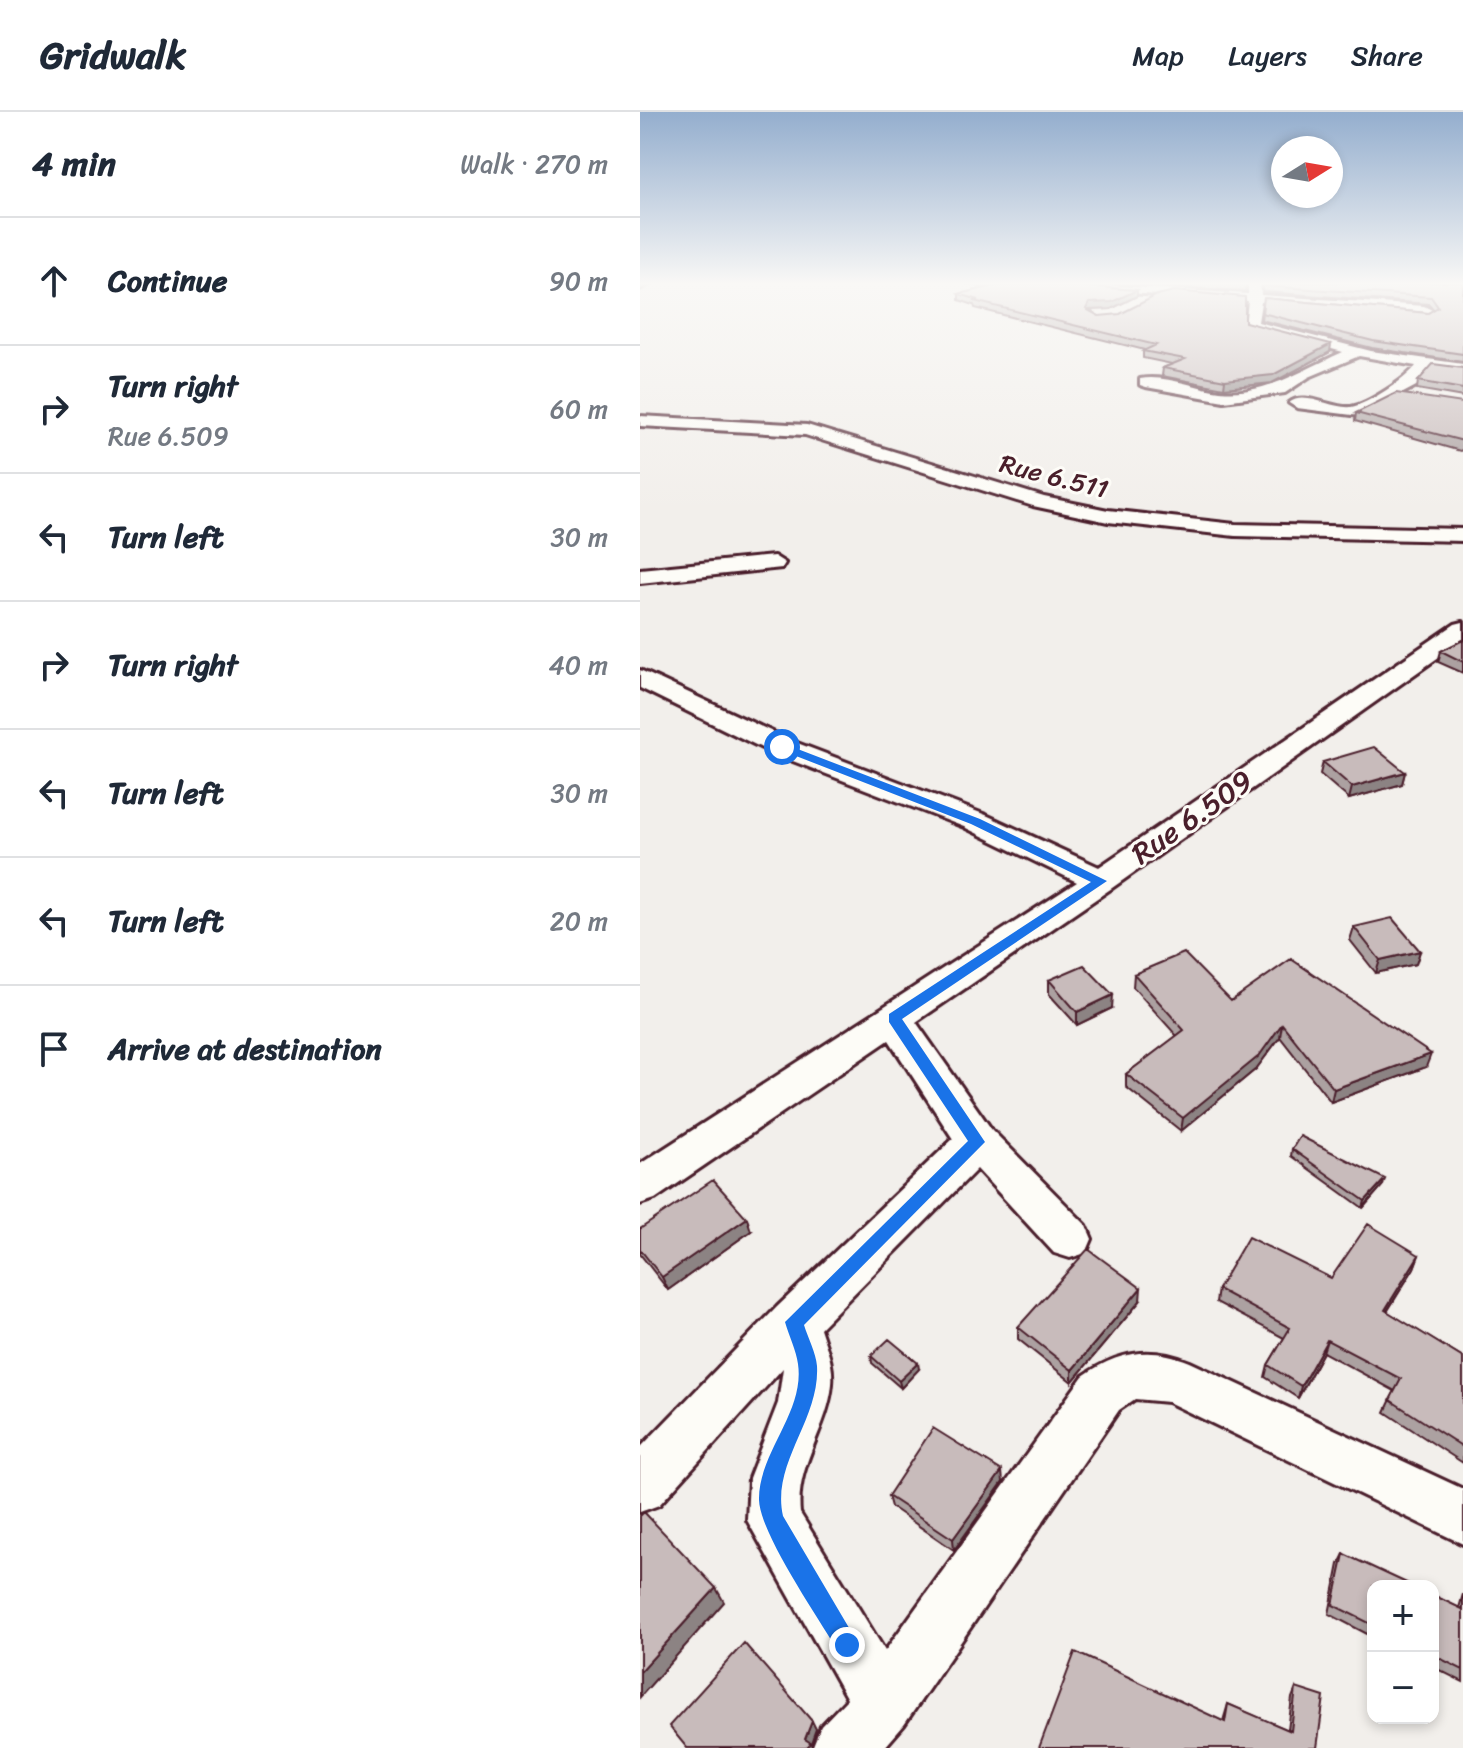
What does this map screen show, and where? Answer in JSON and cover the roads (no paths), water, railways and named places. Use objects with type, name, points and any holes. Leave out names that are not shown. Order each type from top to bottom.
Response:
[{"type":"street","points":[[1146,382],[1224,396],[1279,390],[1304,374],[1342,358]]},
{"type":"street","points":[[1390,358],[1463,369]]},
{"type":"street","points":[[1297,403],[1354,412],[1394,393],[1422,374],[1425,365]]},
{"type":"street","points":[[1394,393],[1425,398]]},
{"type":"street","name":"Rue 6.511","points":[[640,421],[807,430],[1040,502],[1108,516],[1251,531],[1463,535]]},
{"type":"street","points":[[640,576],[774,563]]},
{"type":"street","name":"Rue 6.509","points":[[640,1186],[1101,881],[1463,629]]},
{"type":"street","points":[[640,678],[782,747],[975,821],[1101,881]]},
{"type":"street","points":[[894,1018],[977,1142],[1070,1239]]},
{"type":"street","points":[[640,1486],[794,1322],[977,1142]]},
{"type":"street","points":[[794,1322],[808,1365],[804,1398],[773,1475],[769,1499],[774,1520],[883,1704]]},
{"type":"street","points":[[843,1748],[883,1704],[1101,1393],[1120,1379],[1140,1372],[1173,1379],[1463,1517]]}]
